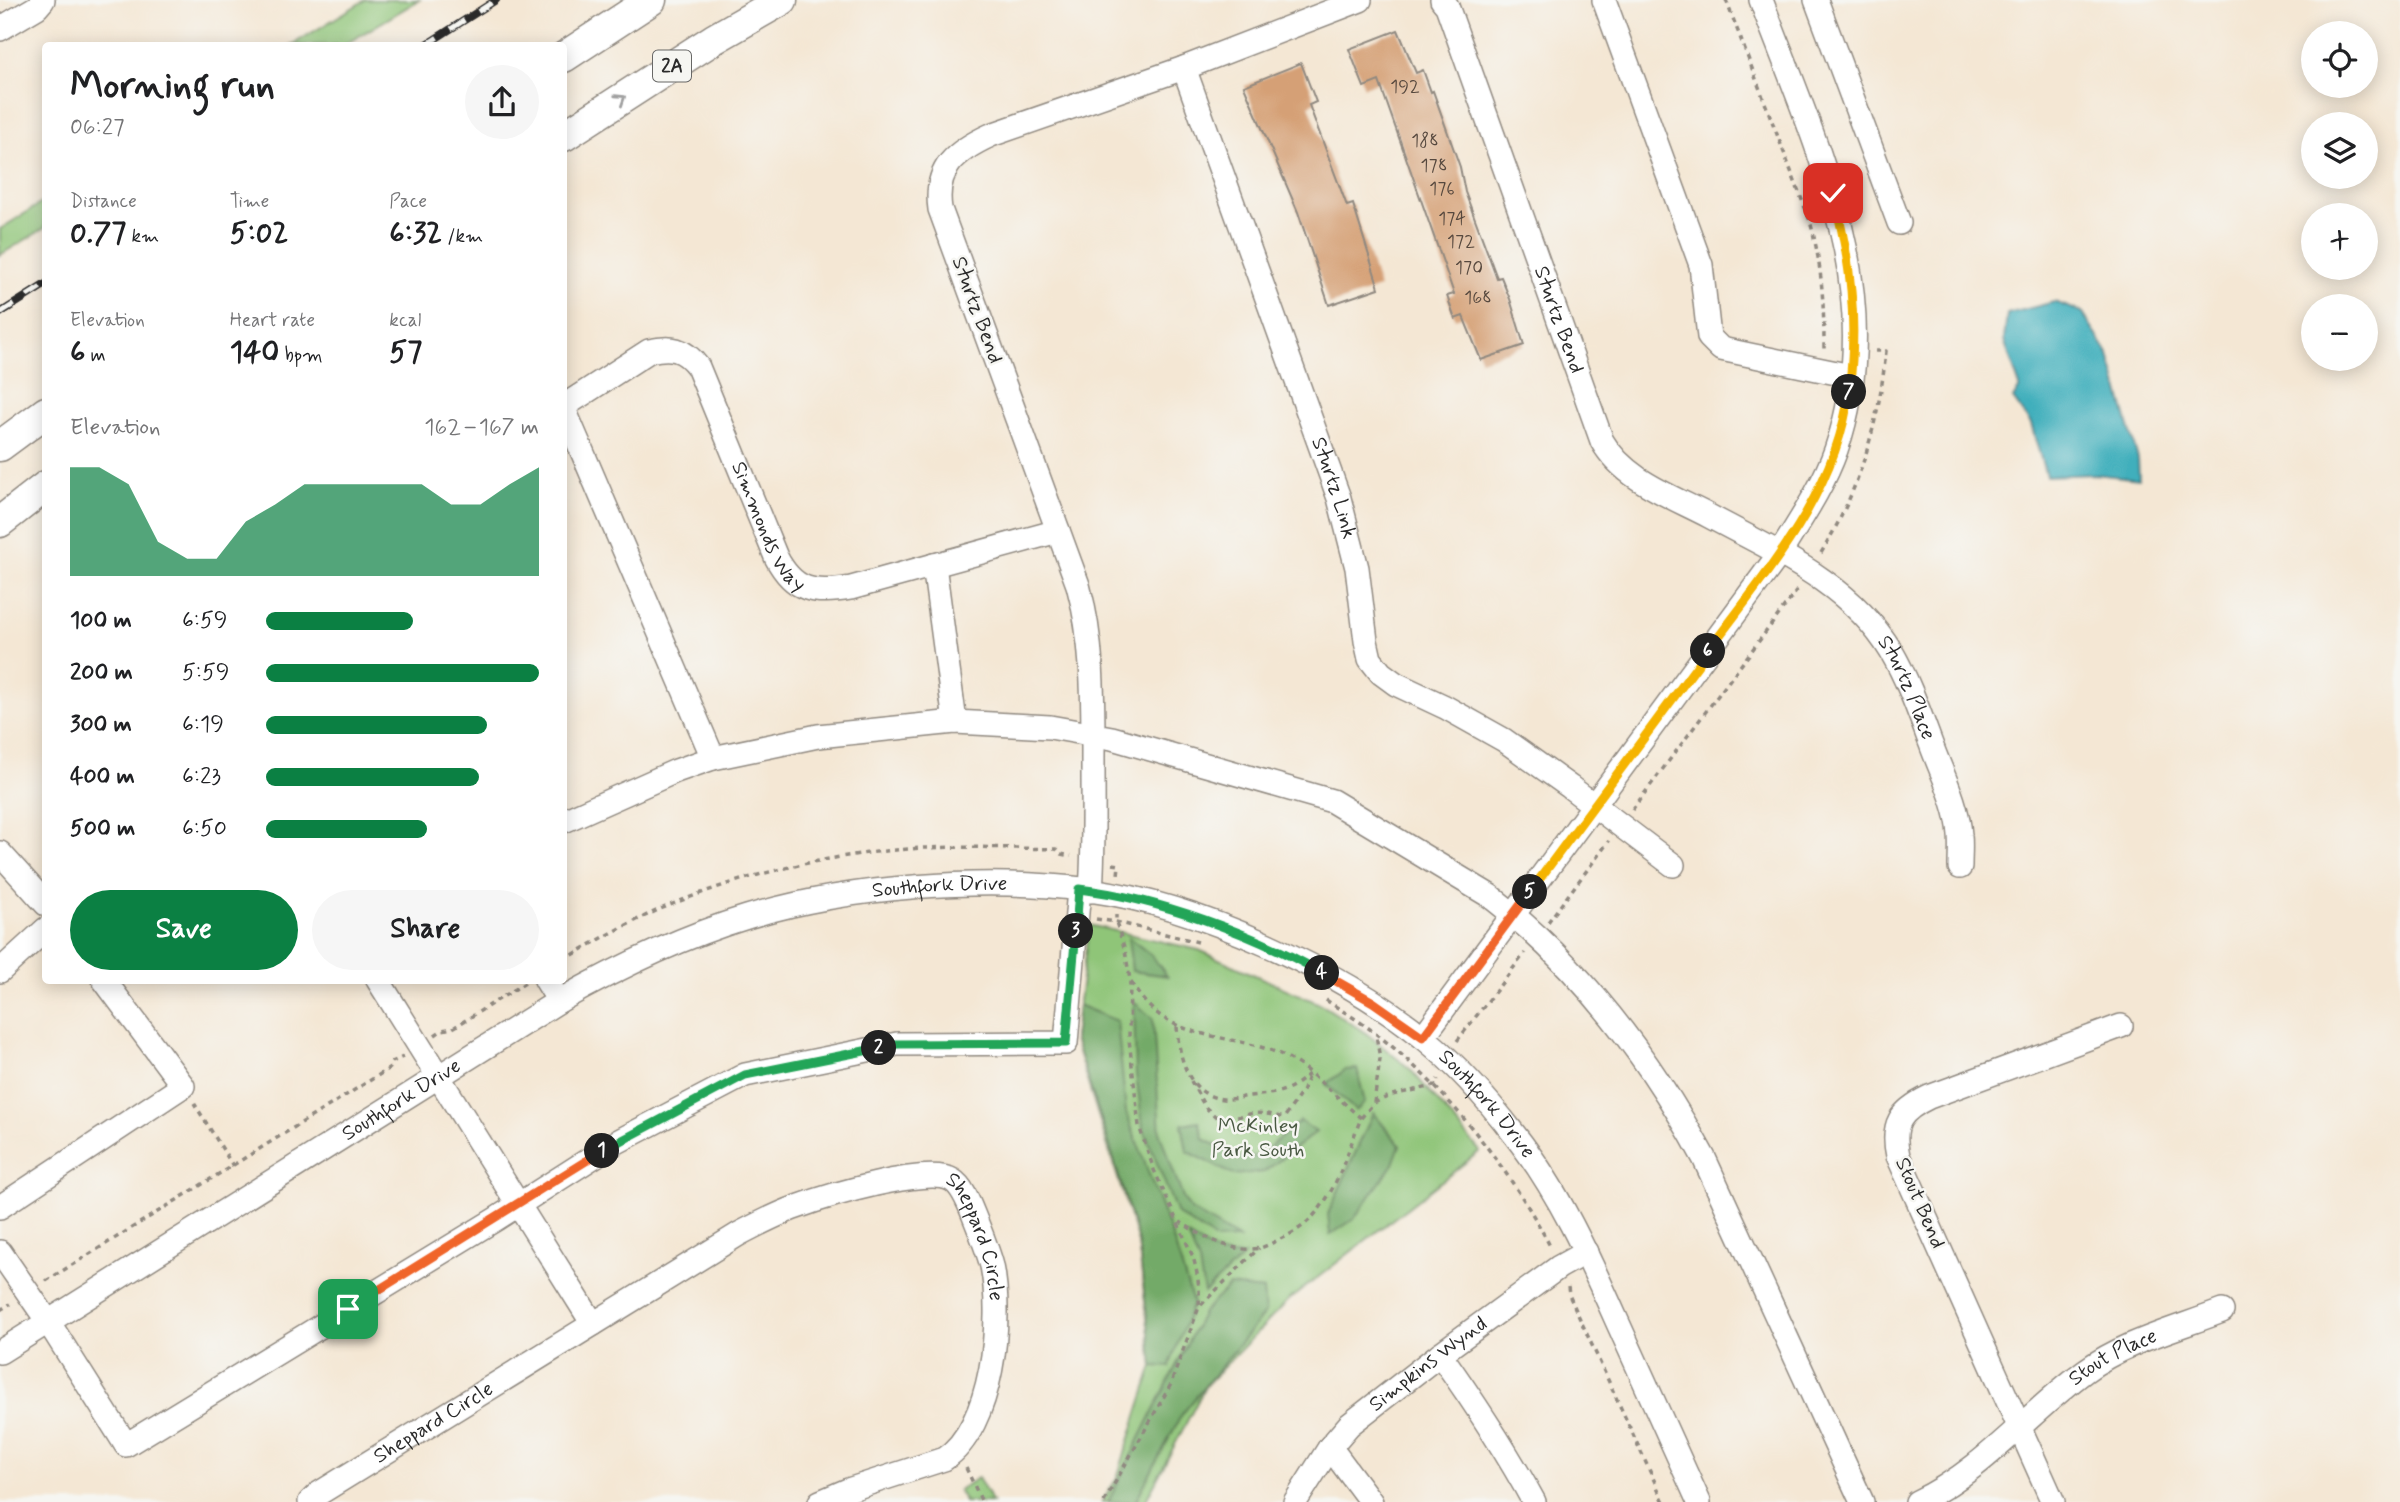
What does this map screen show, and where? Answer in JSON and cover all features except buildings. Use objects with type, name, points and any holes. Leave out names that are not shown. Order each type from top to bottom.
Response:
[{"type":"main road","points":[[567,55],[651,0]]},
{"type":"main road","name":"2A","points":[[567,134],[713,39],[782,0]]},
{"type":"main road","points":[[0,446],[42,415]]},
{"type":"main road","points":[[0,522],[42,489]]},
{"type":"street","points":[[0,29],[37,7],[43,0]]},
{"type":"street","name":"Sturtz Bend","points":[[517,1205],[615,1143],[745,1075],[897,1044],[1066,1043],[1077,917],[1093,861],[1093,690],[1089,634],[1078,585],[940,209],[937,190],[944,171],[970,145],[991,135],[1184,68],[1360,0]]},
{"type":"street","name":"Sturtz Bend","points":[[1441,0],[1447,6],[1602,441],[1611,455],[1635,477],[1780,553]]},
{"type":"street","points":[[1604,0],[1701,265],[1709,337],[1721,349],[1851,376]]},
{"type":"street","points":[[1423,1037],[1780,553],[1829,468],[1843,426],[1851,376],[1854,307],[1846,246],[1833,193],[1761,0]]},
{"type":"street","points":[[1816,0],[1899,223]]},
{"type":"street","name":"Sturtz Link","points":[[1184,68],[1339,498],[1357,568],[1370,659],[1381,673],[1396,684],[1494,734],[1595,805],[1673,865]]},
{"type":"street","name":"Simmonds Way","points":[[567,405],[649,351],[677,349],[689,355],[698,367],[776,556],[793,581],[807,589],[836,591],[1059,531]]},
{"type":"street","points":[[567,414],[713,758]]},
{"type":"street","name":"Sturtz Place","points":[[1780,553],[1811,571],[1854,605],[1890,650],[1905,676],[1952,802],[1960,833],[1960,867]]},
{"type":"street","points":[[934,565],[955,722]]},
{"type":"street","points":[[567,820],[676,771],[713,758],[818,736],[955,722],[1050,727],[1112,738],[1332,802],[1490,896],[1514,915],[1596,995],[1636,1046],[1677,1108],[1704,1158],[1862,1502]]},
{"type":"street","points":[[0,853],[42,900]]},
{"type":"street","name":"Southfork Drive","points":[[0,1352],[559,1001],[601,977],[693,936],[749,916],[860,893],[913,887],[1051,886],[1085,890],[1156,905],[1255,940],[1310,966],[1373,1002],[1423,1037],[1464,1077],[1514,1134],[1549,1182],[1586,1252],[1699,1502]]},
{"type":"street","points":[[0,971],[42,933]]},
{"type":"street","points":[[0,1207],[183,1086],[107,984]]},
{"type":"street","points":[[381,984],[593,1324]]},
{"type":"street","points":[[548,984],[559,1001]]},
{"type":"street","name":"Stout Bend","points":[[2019,1429],[1898,1156],[1896,1126],[1913,1105],[1929,1097],[2121,1026]]},
{"type":"street","name":"Sheppard Circle","points":[[310,1502],[318,1493],[739,1234],[797,1207],[915,1176],[939,1176],[953,1180],[962,1192],[983,1238],[992,1267],[996,1306],[988,1383],[979,1415],[957,1451]]},
{"type":"street","points":[[0,1252],[125,1444],[517,1205]]},
{"type":"street","name":"Simpkins Wynd","points":[[1295,1502],[1329,1447],[1367,1409],[1559,1267],[1586,1252]]},
{"type":"street","name":"Stout Place","points":[[1917,1502],[1959,1478],[2019,1429],[2062,1389],[2106,1358],[2222,1311]]},
{"type":"street","points":[[1440,1354],[1483,1415],[1534,1502]]},
{"type":"street","points":[[2019,1429],[2053,1502]]},
{"type":"street","points":[[1329,1447],[1371,1502]]},
{"type":"street","points":[[820,1502],[848,1490],[937,1462],[957,1451]]},
{"type":"path","points":[[1726,0],[1810,221],[1817,247],[1824,299],[1824,349]]},
{"type":"path","points":[[1823,551],[1843,517],[1869,446],[1879,406],[1886,351]]},
{"type":"path","points":[[1635,806],[1797,591]]},
{"type":"path","points":[[567,958],[622,927],[703,892],[815,862],[894,850],[936,847],[1056,849],[1061,854]]},
{"type":"path","points":[[1077,917],[1116,922],[1203,944]]},
{"type":"path","points":[[1104,1502],[1170,1386],[1199,1307],[1198,1272],[1154,1170],[1137,1117],[1129,1039],[1129,980],[1125,950],[1116,922]]},
{"type":"path","points":[[1129,980],[1148,1005],[1177,1026],[1283,1055],[1310,1074],[1361,1118]]},
{"type":"path","points":[[442,1030],[453,1028],[523,984]]},
{"type":"path","points":[[1320,997],[1375,1033],[1434,1086],[1485,1145],[1526,1204],[1549,1245]]},
{"type":"path","points":[[1177,1026],[1186,1070],[1200,1099],[1218,1121],[1224,1124],[1255,1112],[1284,1118],[1310,1074]]},
{"type":"path","points":[[1374,1103],[1380,1059],[1375,1033]]},
{"type":"path","points":[[0,1310],[390,1068],[392,1062],[397,1060]]},
{"type":"path","points":[[1186,1070],[1198,1088],[1224,1099],[1285,1092],[1310,1074]]},
{"type":"path","points":[[183,1086],[233,1166]]},
{"type":"path","points":[[1199,1307],[1259,1248],[1295,1232],[1312,1220],[1335,1184],[1361,1118],[1374,1103],[1392,1095],[1434,1086]]},
{"type":"path","points":[[1178,1221],[1205,1237],[1224,1244],[1259,1248]]},
{"type":"path","points":[[1570,1290],[1569,1295],[1664,1502]]},
{"type":"path","points":[[957,1451],[982,1502]]},
{"type":"green space","points":[[365,0],[419,0],[349,42],[297,42]]},
{"type":"green space","points":[[42,203],[42,230],[0,255],[0,229]]},
{"type":"green space","name":"McKinley Park South","points":[[1089,925],[1199,950],[1322,1005],[1366,1033],[1410,1069],[1480,1151],[1289,1300],[1206,1385],[1145,1502],[1102,1502],[1117,1478],[1153,1366],[1138,1242],[1074,1039]]},
{"type":"green space","points":[[1128,937],[1151,955],[1167,976],[1132,971]]},
{"type":"green space","points":[[1134,1002],[1153,1019],[1160,1134],[1183,1198],[1191,1210],[1239,1239],[1216,1240],[1177,1214],[1143,1127],[1136,1074]]},
{"type":"green space","points":[[1078,1005],[1117,1021],[1126,1112],[1174,1242],[1193,1303],[1169,1367],[1153,1366],[1138,1242],[1108,1139],[1074,1039]]},
{"type":"green space","points":[[1357,1069],[1365,1103],[1356,1111],[1326,1084],[1345,1070]]},
{"type":"green space","points":[[1373,1113],[1400,1145],[1393,1164],[1354,1219],[1330,1235],[1328,1214]]},
{"type":"green space","points":[[1199,1121],[1204,1139],[1239,1157],[1259,1156],[1300,1121],[1316,1132],[1264,1172],[1233,1175],[1187,1151],[1182,1124]]},
{"type":"green space","points":[[1188,1236],[1218,1254],[1244,1256],[1204,1293],[1199,1263]]},
{"type":"green space","points":[[1229,1286],[1263,1290],[1265,1313],[1182,1414],[1135,1502],[1108,1502],[1203,1312]]},
{"type":"green space","points":[[978,1478],[992,1502],[965,1502],[958,1490]]},
{"type":"water","points":[[2054,302],[2082,312],[2109,355],[2138,459],[2139,479],[2094,474],[2046,476],[2031,424],[2013,399],[2020,387],[2004,340],[2007,314]]},
{"type":"railway","points":[[430,42],[496,0]]},
{"type":"railway","points":[[0,313],[42,287]]},
{"type":"route","points":[[348,1309],[615,1143],[745,1075],[897,1044],[1066,1043],[1079,889],[1156,905],[1255,940],[1310,966],[1373,1002],[1423,1037],[1780,553],[1825,478],[1843,426],[1854,349],[1851,274],[1833,193]]}]
